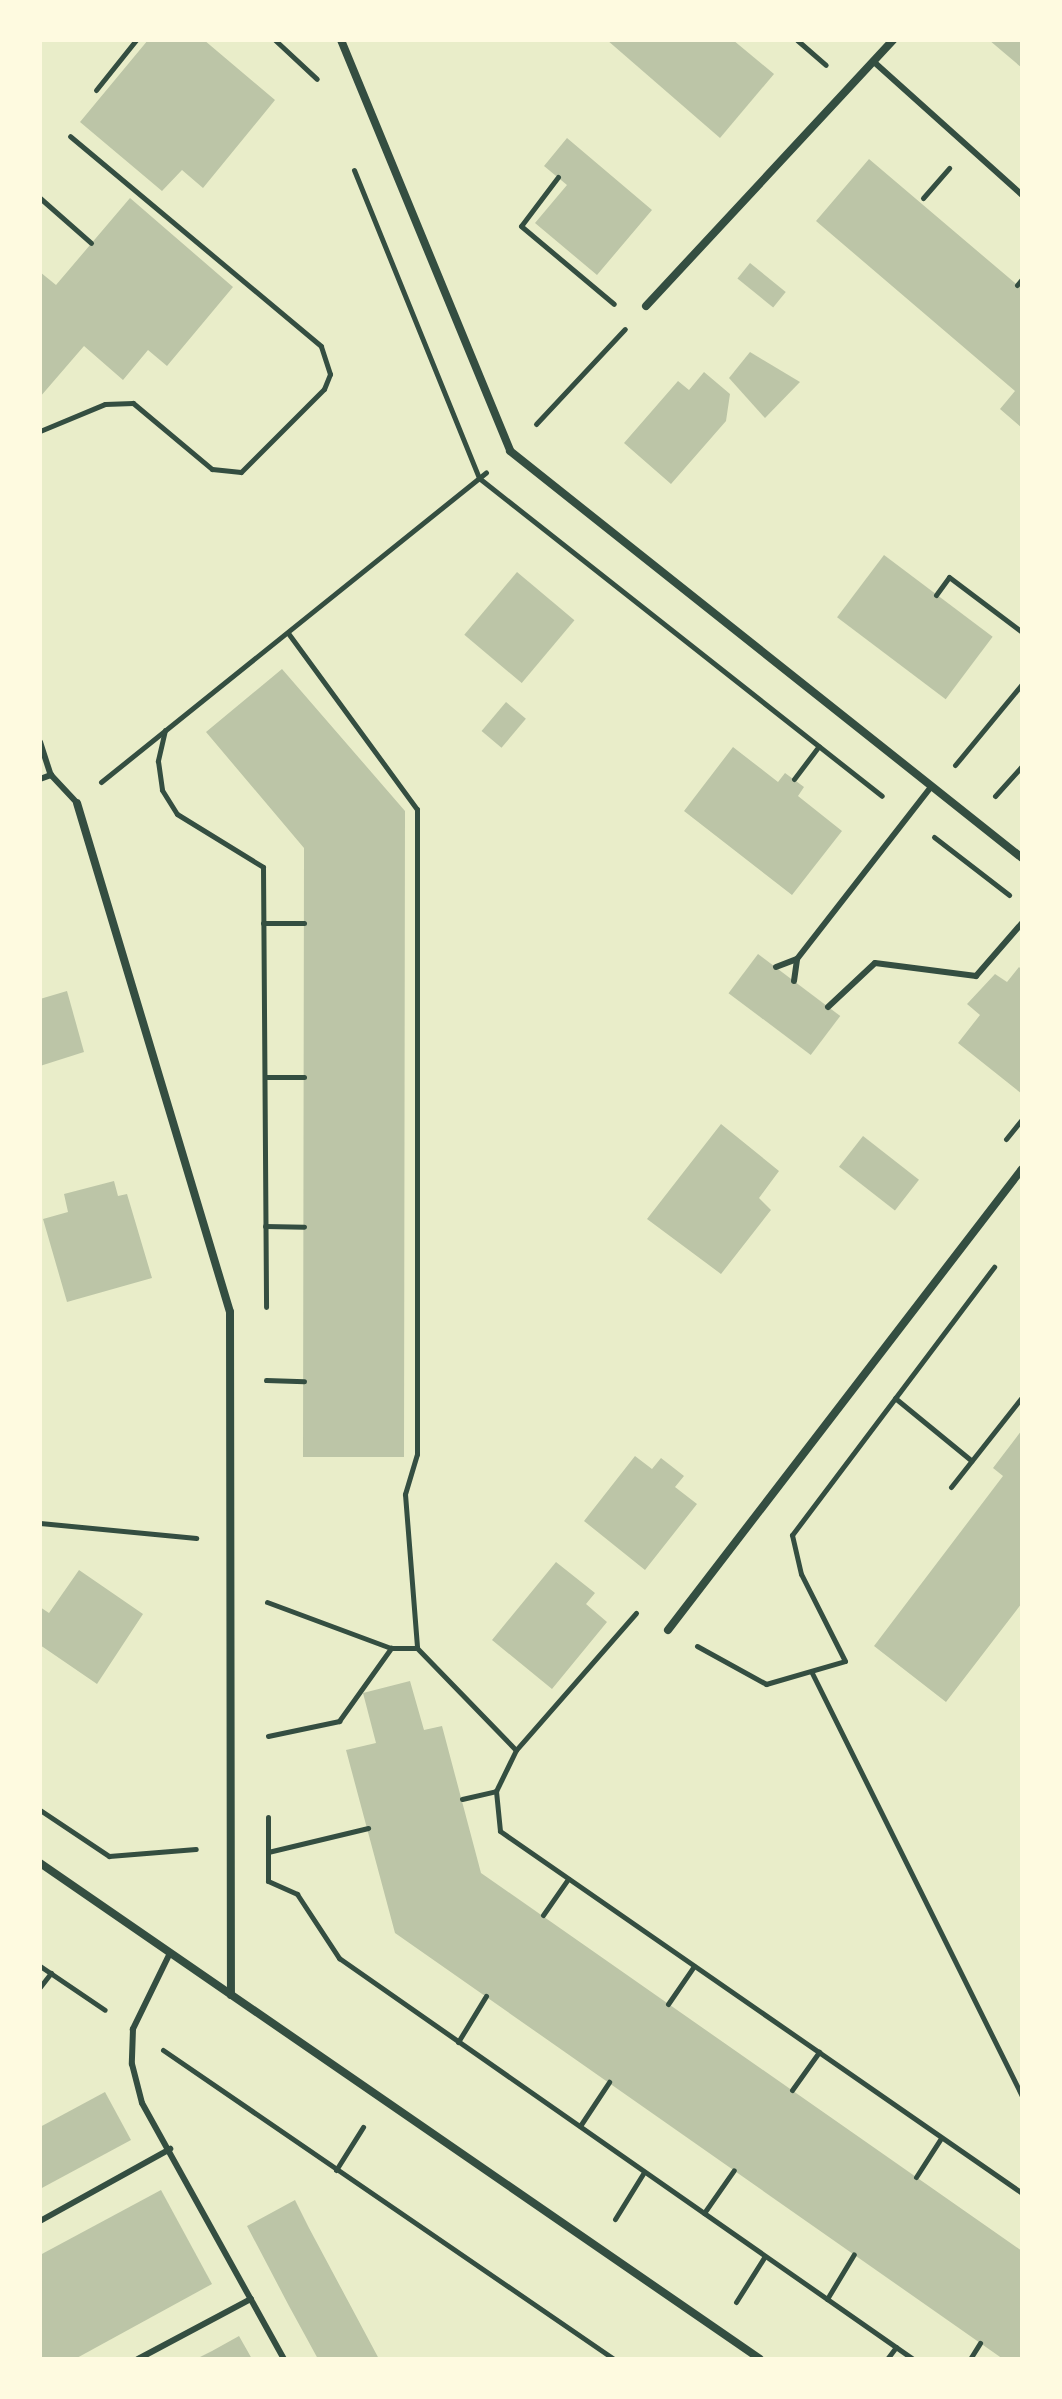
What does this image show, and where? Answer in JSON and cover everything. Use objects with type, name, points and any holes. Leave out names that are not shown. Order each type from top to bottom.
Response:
[{"type":"street","points":[[341,40],[510,451],[1022,858]]},
{"type":"street","points":[[646,306],[893,40]]},
{"type":"street","points":[[77,803],[230,1312],[231,1995]]},
{"type":"street","points":[[668,1630],[1022,1169]]},
{"type":"street","points":[[40,1863],[760,2359]]},
{"type":"lane","points":[[874,62],[1022,195]]},
{"type":"lane","points":[[40,742],[51,775],[77,803]]},
{"type":"lane","points":[[40,779],[51,775]]},
{"type":"lane","points":[[794,981],[797,959],[931,787]]},
{"type":"lane","points":[[828,1007],[875,963],[976,976],[1022,923]]},
{"type":"lane","points":[[776,967],[797,959]]},
{"type":"lane","points":[[170,1953],[133,2029],[132,2064],[142,2103],[284,2359]]},
{"type":"lane","points":[[40,2221],[170,2149]]},
{"type":"lane","points":[[138,2359],[251,2299]]},
{"type":"path","points":[[96,90],[136,40]]},
{"type":"path","points":[[40,431],[105,404],[133,403],[212,469],[241,472],[324,389],[330,374],[321,346],[70,136]]},
{"type":"path","points":[[558,177],[521,226],[633,319]]},
{"type":"path","points":[[40,198],[91,243]]},
{"type":"path","points":[[1017,285],[1022,279]]},
{"type":"path","points":[[533,427],[646,306]]},
{"type":"path","points":[[70,795],[100,783],[510,451]]},
{"type":"path","points":[[936,595],[949,577],[1022,632]]},
{"type":"path","points":[[288,633],[417,809],[417,1454],[405,1494],[417,1648],[516,1750]]},
{"type":"path","points":[[955,766],[1022,684]]},
{"type":"path","points":[[165,730],[158,761],[162,790],[177,814],[263,867],[266,1318]]},
{"type":"path","points":[[794,779],[819,746]]},
{"type":"path","points":[[994,797],[1022,766]]},
{"type":"path","points":[[263,923],[304,923]]},
{"type":"path","points":[[265,1077],[304,1077]]},
{"type":"path","points":[[1004,1142],[1022,1119]]},
{"type":"path","points":[[265,1226],[304,1227]]},
{"type":"path","points":[[635,1614],[766,1684],[845,1661],[801,1574],[792,1535],[1004,1254]]},
{"type":"path","points":[[266,1364],[266,1396]]},
{"type":"path","points":[[266,1380],[304,1381]]},
{"type":"path","points":[[951,1487],[1022,1397]]},
{"type":"path","points":[[895,1398],[972,1461]]},
{"type":"path","points":[[197,1522],[197,1554]]},
{"type":"path","points":[[40,1523],[197,1538]]},
{"type":"path","points":[[267,1586],[267,1617]]},
{"type":"path","points":[[267,1602],[391,1648],[417,1648]]},
{"type":"path","points":[[645,1602],[516,1750],[496,1791],[500,1831],[1022,2193]]},
{"type":"path","points":[[268,1736],[339,1721],[391,1648]]},
{"type":"path","points":[[812,1673],[1022,2096]]},
{"type":"path","points":[[268,1721],[268,1750]]},
{"type":"path","points":[[462,1799],[496,1791]]},
{"type":"path","points":[[268,1808],[268,1881],[297,1894],[339,1958],[913,2359]]},
{"type":"path","points":[[40,1810],[109,1856],[202,1849],[202,1833]]},
{"type":"path","points":[[268,1852],[368,1828]]},
{"type":"path","points":[[543,1915],[568,1879]]},
{"type":"path","points":[[40,1966],[614,2359]]},
{"type":"path","points":[[668,2004],[694,1966]]},
{"type":"path","points":[[40,1987],[51,1973]]},
{"type":"path","points":[[458,2042],[486,1996]]},
{"type":"path","points":[[792,2090],[819,2052]]},
{"type":"path","points":[[580,2126],[609,2082]]},
{"type":"path","points":[[336,2170],[381,2097]]},
{"type":"path","points":[[916,2177],[942,2137]]},
{"type":"path","points":[[704,2213],[734,2170]]},
{"type":"path","points":[[598,2247],[644,2172]]},
{"type":"path","points":[[827,2299],[854,2254]]},
{"type":"path","points":[[718,2330],[765,2256]]},
{"type":"path","points":[[970,2359],[980,2343]]},
{"type":"path","points":[[887,2359],[896,2347]]},
{"type":"building","points":[[148,40],[204,40],[275,100],[203,188],[182,170],[162,191],[80,122]]},
{"type":"building","points":[[607,40],[733,40],[774,74],[720,138]]},
{"type":"building","points":[[989,40],[1022,40],[1022,68]]},
{"type":"building","points":[[567,138],[652,210],[597,275],[535,223],[567,185],[544,166]]},
{"type":"building","points":[[869,159],[1022,289],[1022,428],[1000,409],[1015,391],[816,221]]},
{"type":"building","points":[[130,198],[233,287],[167,366],[148,350],[123,380],[84,346],[40,397],[40,272],[56,285]]},
{"type":"building","points":[[750,263],[786,292],[773,307],[737,279]]},
{"type":"building","points":[[750,352],[800,382],[765,418],[729,378]]},
{"type":"building","points":[[704,372],[730,394],[726,421],[671,484],[624,443],[678,381],[689,390]]},
{"type":"building","points":[[884,555],[993,637],[946,699],[837,617]]},
{"type":"building","points":[[517,572],[574,620],[522,683],[464,635]]},
{"type":"building","points":[[282,669],[405,811],[404,1457],[303,1457],[304,848],[206,732]]},
{"type":"building","points":[[506,702],[526,719],[501,748],[482,731]]},
{"type":"building","points":[[733,747],[778,782],[785,773],[804,787],[798,796],[842,831],[792,895],[684,811]]},
{"type":"building","points":[[758,954],[840,1016],[811,1055],[729,993]]},
{"type":"building","points":[[1019,967],[1022,970],[1022,1094],[958,1043],[980,1015],[967,1004],[995,974],[1007,982]]},
{"type":"building","points":[[67,991],[84,1052],[40,1066],[40,999]]},
{"type":"building","points":[[721,1124],[779,1171],[759,1198],[771,1210],[721,1274],[647,1219]]},
{"type":"building","points":[[863,1136],[919,1180],[895,1210],[839,1167]]},
{"type":"building","points":[[114,1181],[118,1196],[127,1194],[152,1278],[67,1302],[43,1219],[68,1212],[64,1194]]},
{"type":"building","points":[[1022,1430],[1022,1603],[946,1702],[874,1646],[1003,1476],[993,1468]]},
{"type":"building","points":[[635,1456],[652,1469],[661,1458],[684,1476],[675,1487],[697,1504],[645,1570],[584,1521]]},
{"type":"building","points":[[556,1562],[595,1593],[586,1604],[607,1622],[552,1689],[492,1640]]},
{"type":"building","points":[[79,1570],[143,1614],[97,1684],[40,1645],[40,1607],[49,1613]]},
{"type":"building","points":[[410,1681],[424,1730],[442,1726],[481,1873],[1022,2251],[1022,2359],[1003,2359],[395,1933],[346,1750],[376,1743],[363,1693]]},
{"type":"building","points":[[105,2092],[131,2140],[40,2189],[40,2127]]},
{"type":"building","points":[[161,2190],[212,2284],[75,2359],[40,2359],[40,2255]]},
{"type":"building","points":[[295,2200],[379,2359],[318,2359],[289,2306],[247,2226]]},
{"type":"building","points":[[239,2336],[252,2359],[196,2359],[212,2351]]}]
